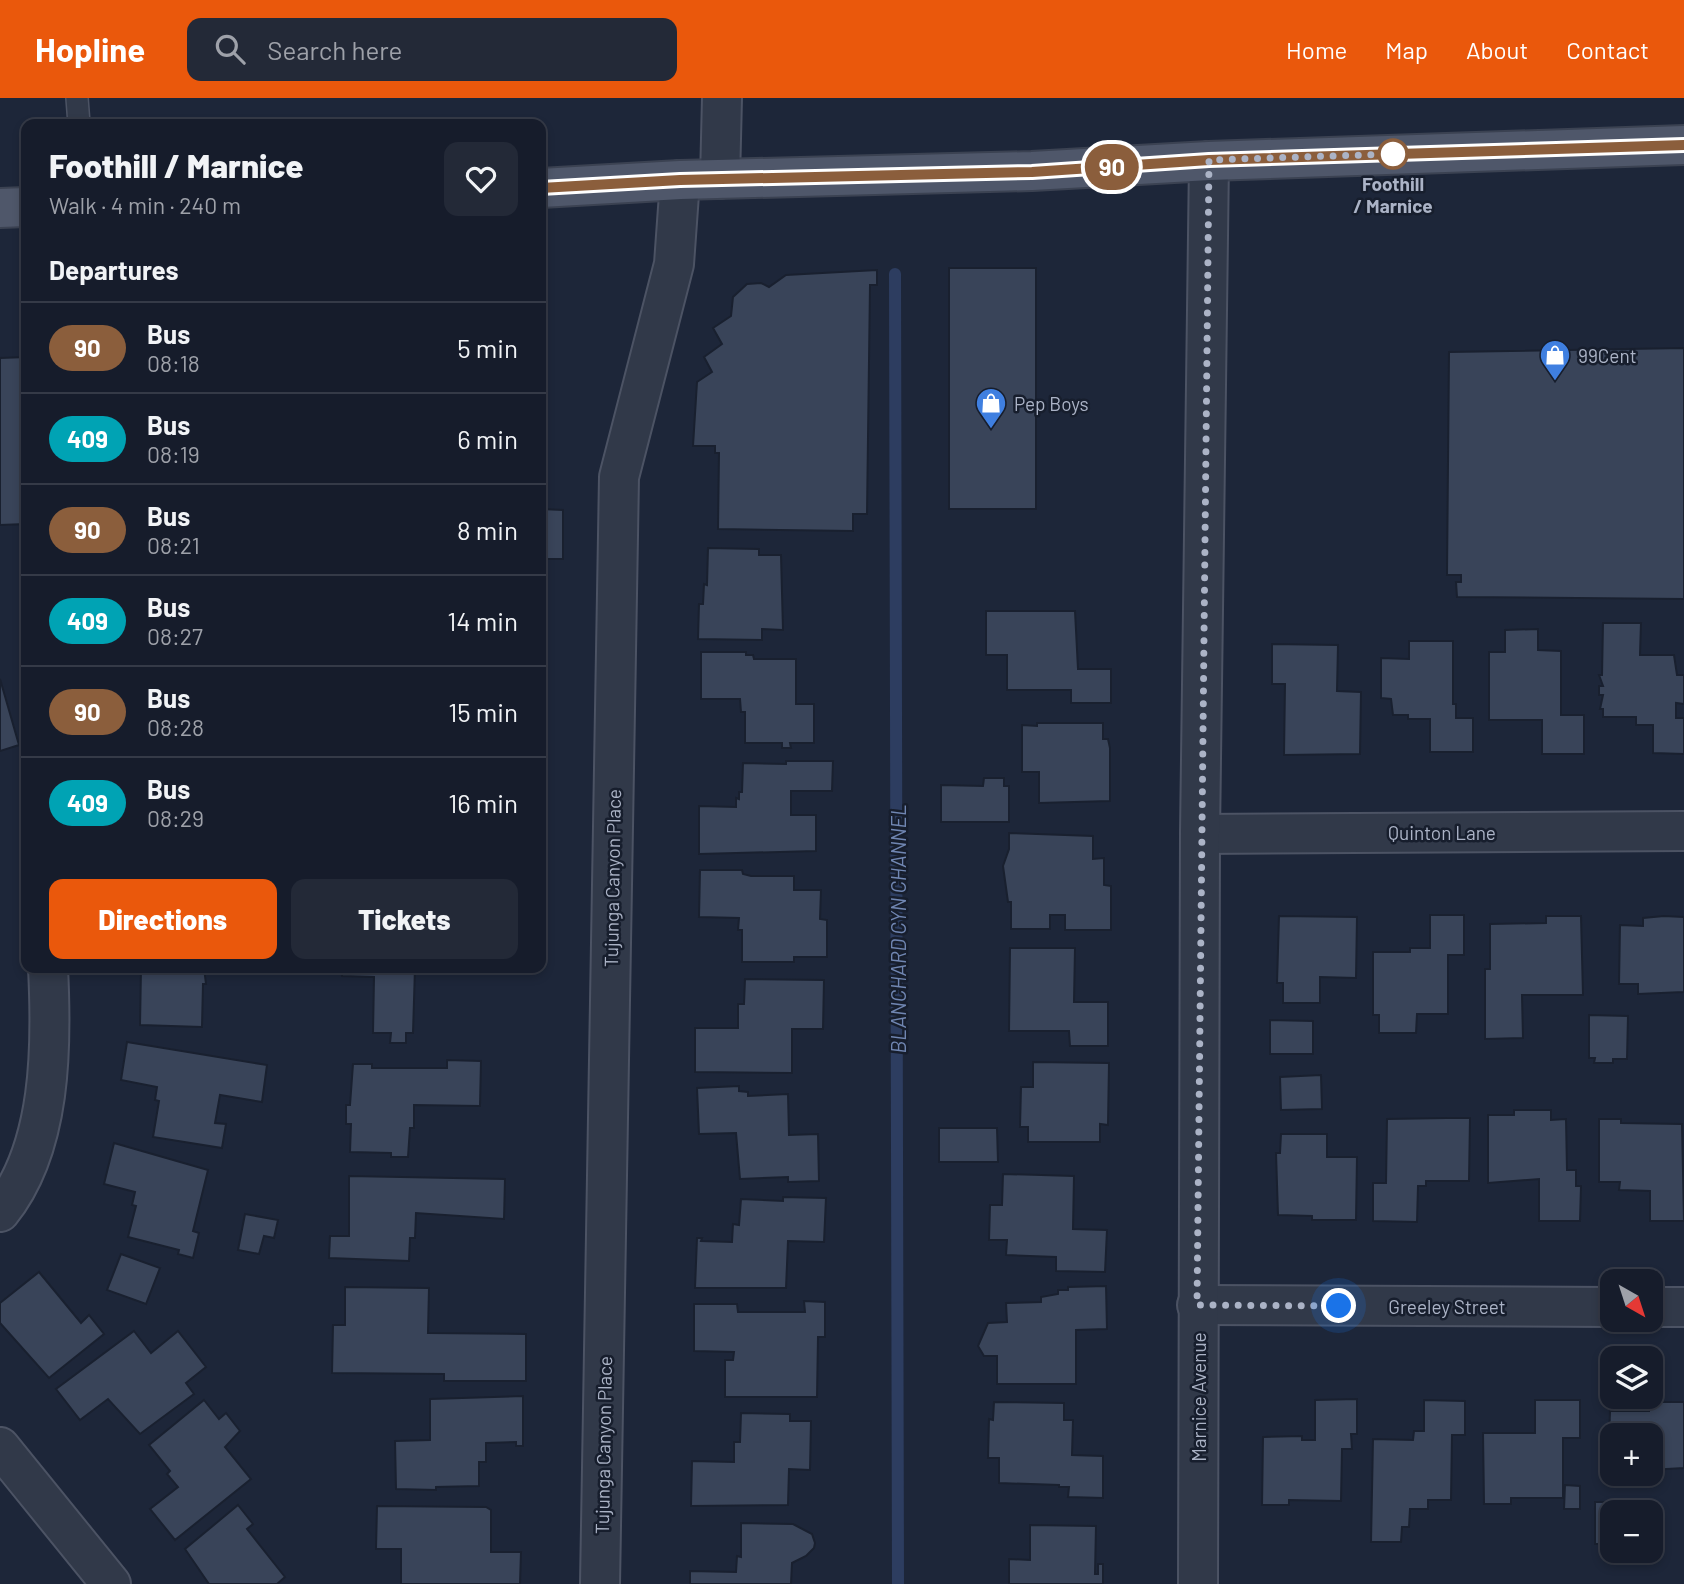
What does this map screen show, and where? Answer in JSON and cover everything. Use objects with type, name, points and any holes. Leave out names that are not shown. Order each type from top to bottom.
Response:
[{"type":"main road","points":[[546,188],[680,180],[1032,172],[1209,160],[1684,145]]},
{"type":"main road","points":[[0,208],[21,207]]},
{"type":"street","points":[[720,179],[722,98]]},
{"type":"street","name":"Marnice Avenue","points":[[1198,1584],[1200,834],[1209,160]]},
{"type":"street","name":"Tujunga Canyon Place","points":[[600,1584],[619,477],[674,264],[680,180]]},
{"type":"street","name":"Quinton Lane","points":[[1200,834],[1684,831]]},
{"type":"street","points":[[0,1212],[33,1156],[50,1055],[48,973]]},
{"type":"street","name":"Greeley Street","points":[[1197,1305],[1600,1307]]},
{"type":"street","points":[[1663,1307],[1684,1307]]},
{"type":"street","points":[[0,1447],[111,1584]]},
{"type":"lane","points":[[77,98],[79,119]]},
{"type":"building","points":[[949,268],[1036,268],[1036,509],[949,509]]},
{"type":"building","points":[[877,270],[877,285],[870,285],[867,514],[853,514],[853,531],[718,529],[719,453],[715,453],[715,446],[693,446],[697,382],[712,372],[704,357],[722,344],[713,328],[731,316],[733,297],[747,284],[761,283],[769,287],[786,275]]},
{"type":"building","points":[[1684,348],[1684,599],[1457,597],[1456,582],[1461,582],[1461,575],[1447,575],[1449,352]]},
{"type":"building","points":[[21,357],[21,524],[0,525],[0,358]]},
{"type":"building","points":[[546,509],[563,510],[563,559],[546,559]]},
{"type":"building","points":[[708,548],[759,549],[759,555],[781,555],[783,630],[762,629],[762,640],[698,639],[699,604],[703,604],[704,584],[707,585]]},
{"type":"building","points":[[986,611],[1075,611],[1078,669],[1111,669],[1111,703],[1071,703],[1071,690],[1007,690],[1007,655],[986,655]]},
{"type":"building","points":[[1603,623],[1641,623],[1640,655],[1674,655],[1677,675],[1684,675],[1684,704],[1676,703],[1676,718],[1684,718],[1684,754],[1653,753],[1653,725],[1636,725],[1636,717],[1603,717],[1603,709],[1600,709],[1603,695],[1599,695],[1599,686],[1603,686],[1599,675],[1602,675]]},
{"type":"building","points":[[1538,629],[1538,650],[1561,651],[1561,715],[1584,715],[1584,754],[1542,754],[1542,720],[1489,720],[1489,652],[1505,652],[1505,630]]},
{"type":"building","points":[[1409,641],[1453,641],[1453,704],[1456,704],[1456,718],[1473,718],[1473,752],[1430,752],[1430,719],[1408,719],[1408,715],[1393,715],[1391,699],[1381,698],[1381,658],[1409,659]]},
{"type":"building","points":[[1272,644],[1338,645],[1337,691],[1361,692],[1360,754],[1284,755],[1285,684],[1272,684]]},
{"type":"building","points":[[701,652],[746,652],[746,655],[753,655],[754,659],[796,659],[796,704],[814,704],[814,743],[790,743],[791,748],[782,748],[782,743],[745,743],[745,712],[741,712],[740,699],[701,699]]},
{"type":"building","points":[[0,679],[19,745],[0,751]]},
{"type":"building","points":[[1037,723],[1103,723],[1103,739],[1108,739],[1110,748],[1110,801],[1039,803],[1039,772],[1022,772],[1022,725],[1037,726]]},
{"type":"building","points":[[786,761],[833,761],[832,791],[791,791],[791,815],[816,815],[816,851],[699,854],[699,806],[736,807],[736,798],[739,799],[739,792],[742,792],[743,763],[786,764]]},
{"type":"building","points":[[984,778],[1004,778],[1004,786],[1009,786],[1009,822],[941,822],[941,785],[983,786]]},
{"type":"building","points":[[1009,833],[1093,836],[1093,859],[1104,858],[1104,885],[1111,886],[1111,930],[1065,930],[1065,915],[1050,915],[1050,929],[1011,929],[1011,902],[1008,902],[1003,866],[1009,849]]},
{"type":"building","points":[[700,870],[742,870],[743,874],[751,876],[794,876],[794,890],[821,890],[820,919],[827,920],[827,957],[794,957],[794,962],[742,962],[742,930],[738,930],[739,918],[699,917]]},
{"type":"building","points":[[1430,915],[1464,915],[1464,955],[1448,955],[1448,1014],[1417,1014],[1416,1033],[1379,1033],[1379,1015],[1373,1015],[1373,952],[1410,952],[1410,948],[1430,948]]},
{"type":"building","points":[[1279,916],[1357,917],[1356,978],[1320,977],[1320,1003],[1283,1003],[1283,983],[1277,983]]},
{"type":"building","points":[[1546,916],[1581,916],[1583,995],[1522,995],[1523,1038],[1485,1039],[1485,969],[1490,969],[1490,924],[1546,923]]},
{"type":"building","points":[[1684,917],[1684,992],[1638,994],[1638,984],[1619,984],[1620,925],[1643,926],[1643,918]]},
{"type":"building","points":[[1010,948],[1075,948],[1074,1002],[1108,1002],[1108,1046],[1070,1046],[1069,1031],[1009,1031]]},
{"type":"building","points":[[141,973],[205,973],[202,1027],[140,1025]]},
{"type":"building","points":[[342,973],[415,973],[413,1033],[406,1033],[406,1043],[390,1043],[391,1033],[373,1033],[374,977],[342,976]]},
{"type":"building","points":[[745,979],[824,980],[823,1029],[792,1029],[792,1073],[695,1072],[695,1028],[738,1028],[738,1004],[744,1004]]},
{"type":"building","points":[[1589,1015],[1628,1016],[1627,1059],[1613,1059],[1613,1063],[1594,1063],[1595,1058],[1589,1058]]},
{"type":"building","points":[[1270,1020],[1313,1021],[1313,1054],[1270,1054]]},
{"type":"building","points":[[127,1042],[267,1065],[262,1102],[220,1095],[215,1123],[226,1124],[222,1148],[153,1137],[159,1101],[155,1100],[157,1087],[121,1080]]},
{"type":"building","points":[[447,1060],[481,1061],[480,1106],[414,1105],[414,1128],[410,1128],[408,1157],[391,1157],[391,1153],[350,1152],[351,1124],[346,1124],[346,1105],[350,1105],[353,1064],[372,1064],[372,1068],[447,1068]]},
{"type":"building","points":[[1033,1062],[1109,1063],[1108,1125],[1100,1124],[1100,1142],[1028,1142],[1028,1127],[1020,1127],[1021,1087],[1033,1087]]},
{"type":"building","points":[[1321,1075],[1322,1109],[1281,1110],[1280,1077]]},
{"type":"building","points":[[739,1086],[739,1091],[748,1092],[748,1096],[788,1094],[789,1135],[818,1134],[819,1181],[788,1182],[788,1177],[740,1179],[736,1133],[699,1134],[697,1088]]},
{"type":"building","points":[[1514,1110],[1551,1110],[1551,1120],[1566,1119],[1567,1170],[1576,1170],[1576,1186],[1581,1186],[1580,1221],[1539,1221],[1539,1179],[1488,1183],[1488,1115],[1514,1115]]},
{"type":"building","points":[[1470,1118],[1469,1181],[1426,1181],[1426,1186],[1418,1186],[1417,1222],[1373,1221],[1373,1183],[1386,1183],[1387,1119]]},
{"type":"building","points":[[1599,1119],[1621,1119],[1621,1123],[1682,1124],[1684,1221],[1650,1221],[1650,1191],[1619,1190],[1620,1182],[1599,1182]]},
{"type":"building","points":[[939,1128],[997,1128],[998,1162],[939,1162]]},
{"type":"building","points":[[1281,1134],[1327,1134],[1327,1157],[1357,1157],[1356,1220],[1312,1220],[1312,1216],[1278,1215],[1276,1153],[1280,1153]]},
{"type":"building","points":[[114,1143],[208,1170],[193,1231],[199,1233],[193,1258],[178,1254],[179,1250],[128,1237],[136,1206],[132,1205],[135,1192],[104,1184]]},
{"type":"building","points":[[1003,1174],[1074,1176],[1073,1229],[1107,1230],[1105,1272],[1056,1271],[1056,1257],[1006,1255],[1007,1240],[989,1240],[990,1205],[1002,1205]]},
{"type":"building","points":[[349,1176],[505,1179],[504,1219],[416,1213],[415,1238],[410,1238],[409,1261],[329,1258],[330,1236],[349,1236]]},
{"type":"building","points":[[783,1197],[826,1198],[824,1242],[788,1241],[786,1288],[695,1288],[697,1238],[702,1238],[701,1241],[732,1242],[733,1224],[739,1225],[741,1199],[783,1201]]},
{"type":"building","points":[[245,1214],[278,1220],[274,1238],[264,1236],[259,1254],[238,1250]]},
{"type":"building","points":[[121,1254],[160,1268],[146,1304],[107,1290]]},
{"type":"building","points":[[39,1272],[81,1323],[89,1315],[104,1334],[49,1378],[0,1323],[0,1303]]},
{"type":"building","points":[[1106,1286],[1107,1329],[1076,1330],[1076,1384],[997,1384],[997,1356],[984,1356],[978,1346],[988,1323],[1007,1322],[1006,1303],[1041,1302],[1041,1297],[1058,1294],[1058,1290],[1068,1290],[1068,1287]]},
{"type":"building","points":[[345,1287],[429,1288],[428,1333],[526,1334],[526,1381],[444,1381],[444,1374],[332,1373],[333,1325],[345,1325]]},
{"type":"building","points":[[804,1301],[825,1302],[825,1337],[818,1337],[817,1397],[725,1397],[725,1360],[733,1360],[734,1352],[694,1351],[694,1304],[737,1304],[738,1312],[805,1312]]},
{"type":"building","points":[[134,1331],[151,1353],[178,1331],[206,1367],[186,1383],[194,1394],[140,1434],[108,1399],[80,1420],[56,1389]]},
{"type":"building","points":[[523,1396],[523,1446],[516,1446],[516,1442],[486,1443],[486,1462],[479,1462],[479,1486],[436,1487],[436,1490],[396,1489],[395,1441],[430,1440],[430,1399]]},
{"type":"building","points":[[1357,1399],[1357,1434],[1351,1434],[1352,1449],[1342,1449],[1341,1501],[1289,1500],[1289,1505],[1262,1505],[1263,1437],[1302,1436],[1302,1440],[1315,1440],[1315,1400]]},
{"type":"building","points":[[204,1400],[219,1419],[226,1413],[240,1431],[225,1447],[251,1479],[175,1540],[150,1509],[178,1487],[167,1474],[170,1471],[149,1445]]},
{"type":"building","points":[[1424,1400],[1465,1401],[1465,1435],[1452,1435],[1451,1500],[1428,1500],[1428,1509],[1410,1509],[1409,1527],[1402,1527],[1401,1542],[1371,1542],[1373,1439],[1413,1440],[1414,1431],[1424,1431]]},
{"type":"building","points":[[1535,1400],[1580,1400],[1580,1438],[1563,1438],[1563,1498],[1511,1498],[1511,1504],[1484,1504],[1483,1433],[1535,1433]]},
{"type":"building","points":[[994,1402],[1064,1403],[1064,1420],[1073,1420],[1072,1455],[1103,1456],[1103,1498],[1068,1497],[1069,1487],[1059,1485],[999,1483],[999,1458],[988,1458],[989,1419],[993,1420]]},
{"type":"building","points":[[1663,1402],[1684,1402],[1684,1468],[1663,1469],[1663,1423],[1610,1423],[1610,1411],[1663,1409]]},
{"type":"building","points":[[741,1413],[790,1414],[790,1421],[811,1421],[810,1470],[789,1469],[788,1505],[691,1506],[692,1461],[734,1462],[734,1442],[740,1442]]},
{"type":"building","points":[[1565,1485],[1580,1486],[1580,1509],[1564,1509]]},
{"type":"building","points":[[1595,1502],[1600,1502],[1600,1544],[1595,1544]]},
{"type":"building","points":[[238,1505],[253,1524],[247,1529],[285,1577],[277,1584],[209,1584],[185,1549]]},
{"type":"building","points":[[377,1506],[486,1507],[491,1510],[491,1552],[521,1552],[520,1584],[401,1584],[401,1549],[376,1549]]},
{"type":"building","points":[[741,1523],[793,1524],[812,1534],[814,1548],[806,1556],[792,1563],[791,1584],[690,1584],[690,1571],[736,1572],[737,1556],[741,1557]]},
{"type":"building","points":[[1030,1525],[1096,1526],[1095,1574],[1098,1574],[1098,1564],[1103,1564],[1103,1584],[1009,1584],[1009,1559],[1030,1560]]},
{"type":"waterway","name":"BLANCHARD CYN CHANNEL","points":[[895,274],[898,1584]]},
{"type":"bus line","name":"90","points":[[546,188],[680,180],[1032,172],[1209,160],[1684,145]]},
{"type":"place","name":"Foothill / Marnice","points":[[1393,154]]},
{"type":"place","name":"99Cent","points":[[1555,382]]},
{"type":"place","name":"Pep Boys","points":[[991,430]]},
{"type":"route","points":[[1339,1306],[1197,1305],[1209,160],[1393,154]]}]
